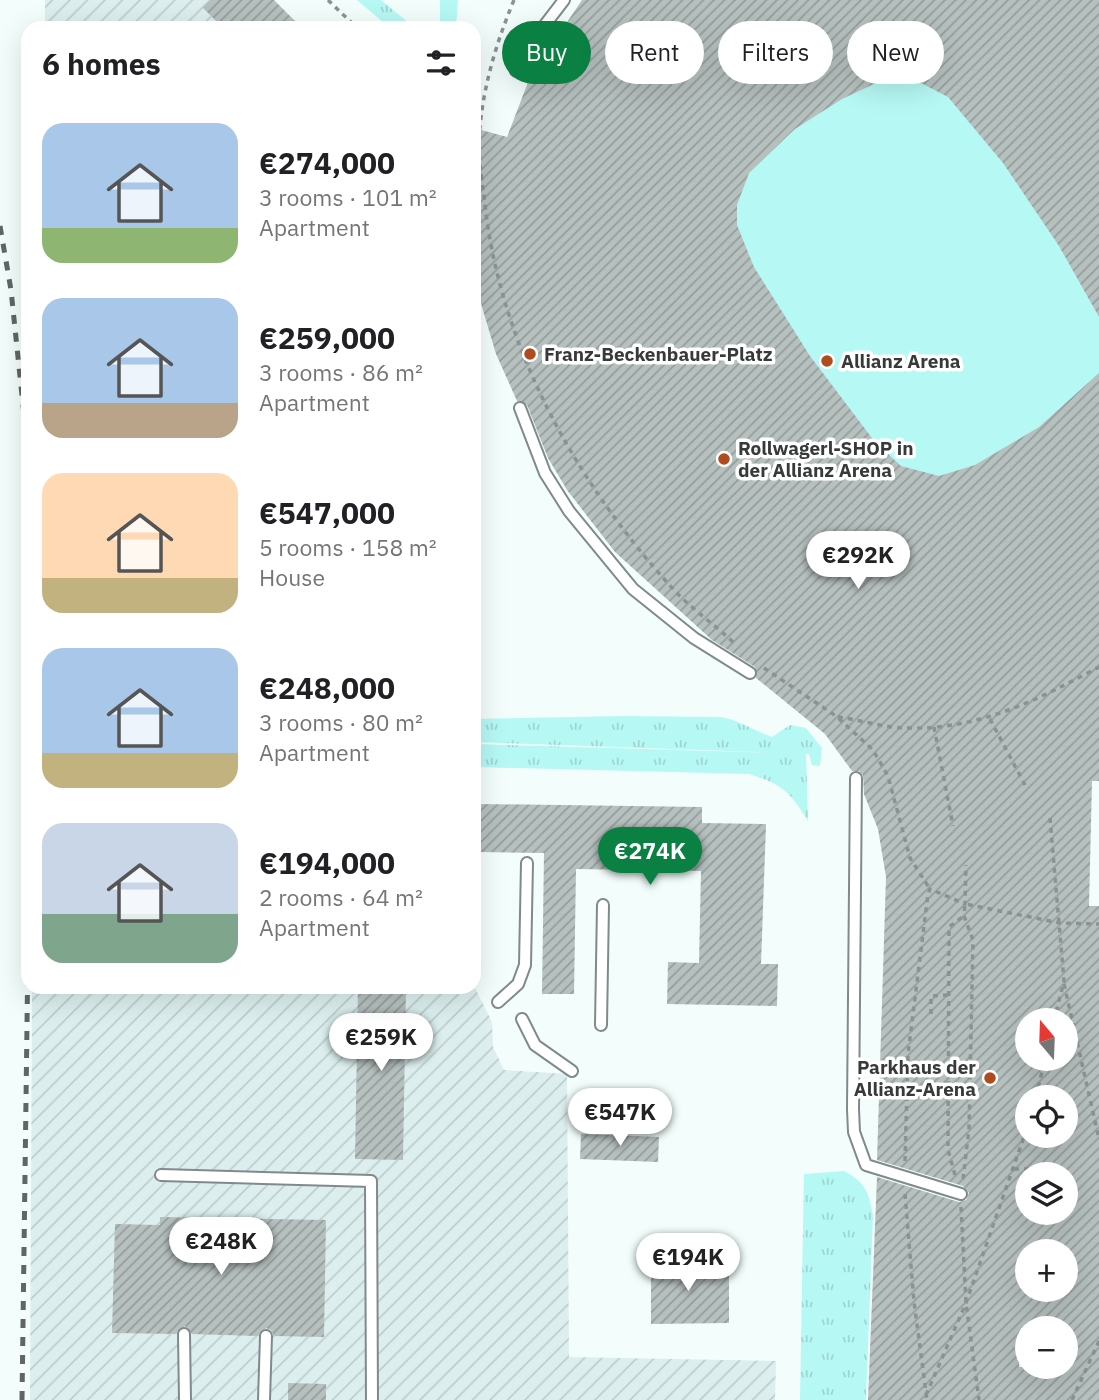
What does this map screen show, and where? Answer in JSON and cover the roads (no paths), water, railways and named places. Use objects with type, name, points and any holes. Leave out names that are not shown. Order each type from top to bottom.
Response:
[{"type":"lane","points":[[547,21],[564,0]]},
{"type":"lane","points":[[520,408],[545,473],[569,511],[633,589],[694,638],[750,673]]},
{"type":"lane","points":[[856,778],[854,1132],[866,1164],[961,1195]]},
{"type":"lane","points":[[498,1002],[517,984],[525,965],[527,863]]},
{"type":"lane","points":[[601,1025],[603,905]]},
{"type":"lane","points":[[522,1019],[535,1045],[572,1071]]},
{"type":"lane","points":[[161,1175],[371,1181],[372,1400]]},
{"type":"lane","points":[[184,1334],[185,1400]]},
{"type":"lane","points":[[264,1400],[265,1336]]},
{"type":"railway","points":[[0,226],[11,290],[21,386]]},
{"type":"railway","points":[[22,1400],[27,994]]},
{"type":"place","name":"Franz-Beckenbauer-Platz","points":[[530,354]]},
{"type":"place","name":"Allianz Arena","points":[[827,361]]},
{"type":"place","name":"Rollwagerl-SHOP in der Allianz Arena","points":[[724,459]]},
{"type":"place","name":"Parkhaus der Allianz-Arena","points":[[990,1078]]}]
